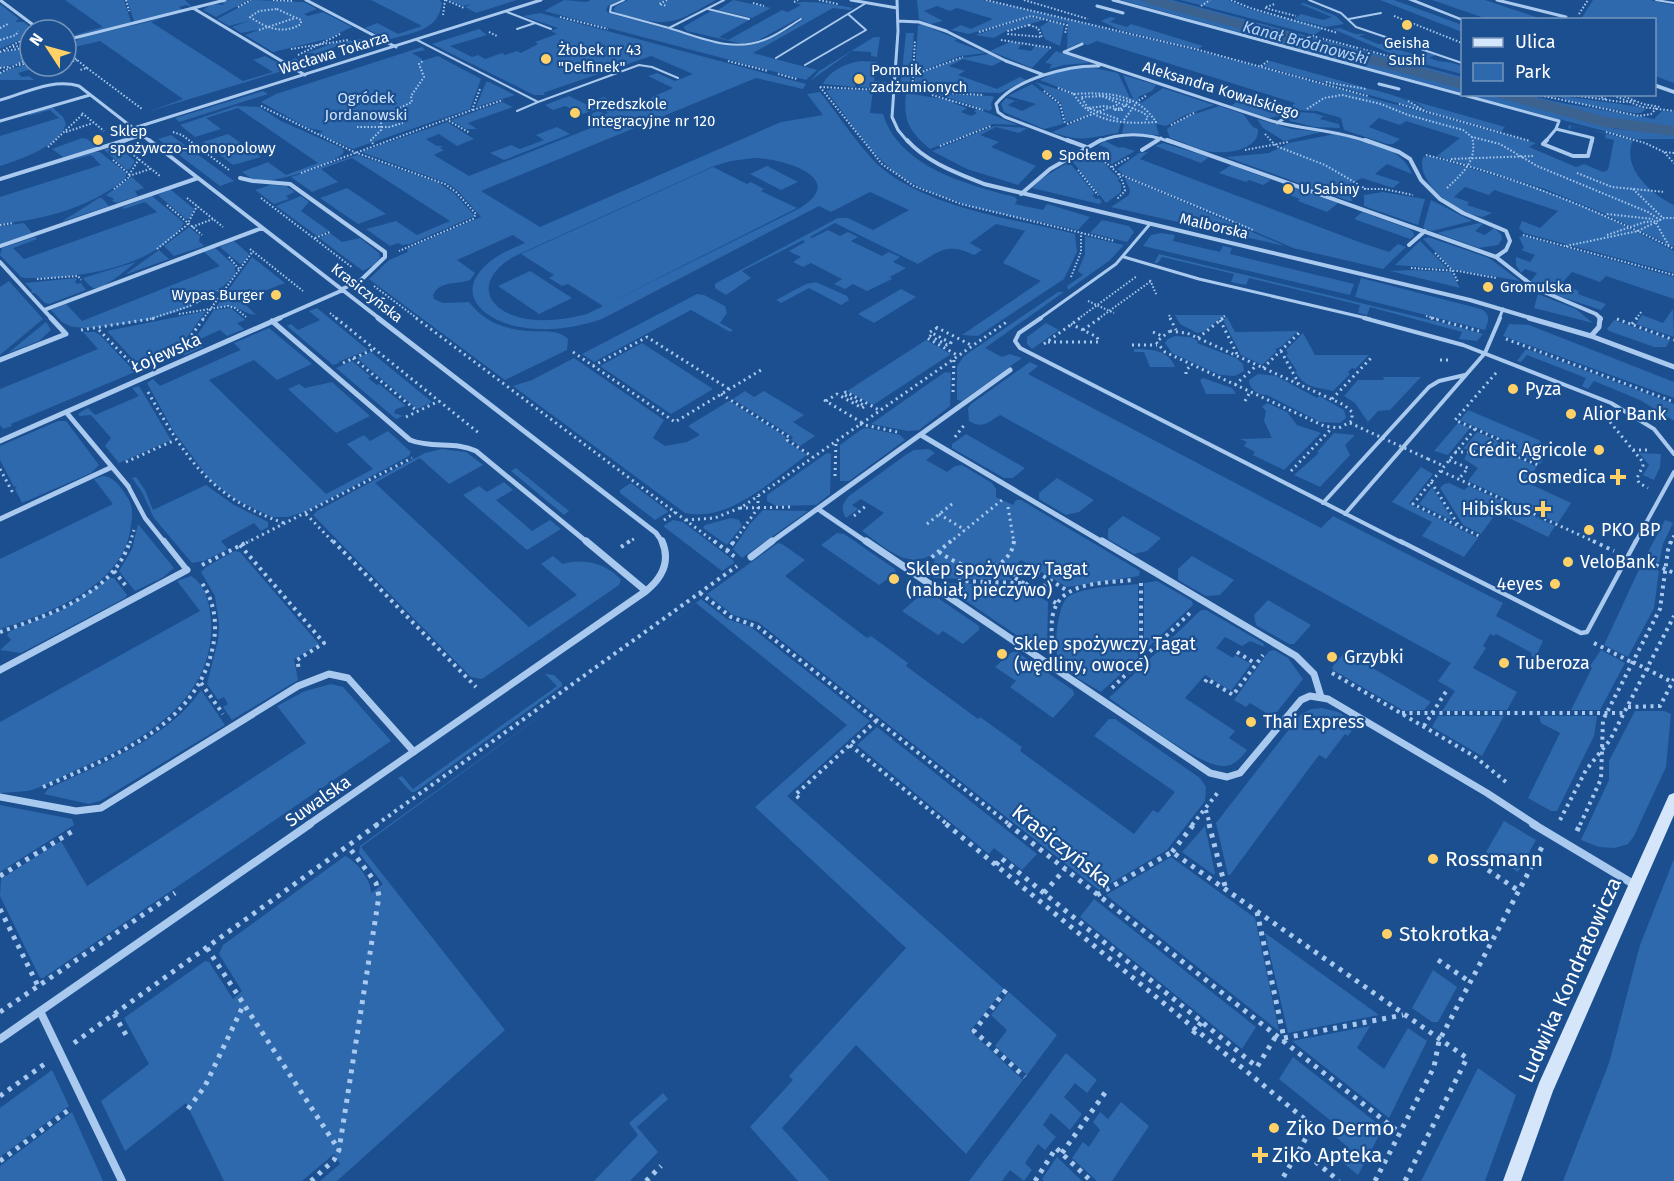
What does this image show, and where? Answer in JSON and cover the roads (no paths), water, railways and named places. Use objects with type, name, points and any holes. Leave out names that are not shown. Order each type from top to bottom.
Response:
[{"type":"main road","name":"Ludwika Kondratowicza","points":[[1512,1181],[1545,1089],[1674,799]]},
{"type":"street","points":[[0,0],[24,18]]},
{"type":"street","points":[[78,37],[225,0]]},
{"type":"street","points":[[306,0],[396,46]]},
{"type":"street","name":"Wacława Tokarza","points":[[134,128],[541,0]]},
{"type":"street","points":[[851,0],[897,8]]},
{"type":"street","name":"Malborska","points":[[897,0],[898,21],[891,108],[898,130],[913,147],[938,165],[978,182],[1021,194],[1394,281],[1503,309],[1591,336],[1674,369]]},
{"type":"street","points":[[1113,0],[1461,94]]},
{"type":"street","points":[[1411,0],[1461,19]]},
{"type":"street","points":[[1497,0],[1519,8],[1566,17]]},
{"type":"street","points":[[1110,9],[1123,2]]},
{"type":"street","points":[[1097,6],[1123,13]]},
{"type":"street","points":[[193,8],[306,75]]},
{"type":"street","points":[[898,21],[920,22],[946,31],[1006,61],[1044,75]]},
{"type":"street","name":"Aleksandra Kowalskiego","points":[[1082,44],[1063,52],[1277,123],[1345,133],[1393,149],[1408,157],[1421,180],[1438,196],[1463,213],[1507,232],[1510,239],[1507,247],[1496,257]]},
{"type":"street","points":[[1084,149],[1001,114],[996,104],[1002,96],[1044,75],[1072,66],[1111,68]]},
{"type":"street","points":[[1388,86],[1400,77]]},
{"type":"street","name":"Krasiczyńska","points":[[0,100],[68,83],[79,86],[656,533],[664,545],[665,563],[662,575],[649,589]]},
{"type":"street","points":[[1379,84],[1399,89]]},
{"type":"street","points":[[1656,86],[1674,92]]},
{"type":"street","points":[[0,121],[90,95]]},
{"type":"street","points":[[1469,96],[1559,121],[1559,126],[1556,129],[1543,144],[1573,156],[1588,156],[1593,138],[1556,129]]},
{"type":"street","points":[[1277,123],[1294,112]]},
{"type":"street","points":[[0,179],[142,135]]},
{"type":"street","points":[[1021,194],[1039,175],[1103,139],[1120,135],[1161,138],[1496,257],[1537,289],[1596,314],[1601,319],[1599,327],[1591,336]]},
{"type":"street","points":[[1142,150],[1161,138]]},
{"type":"street","points":[[0,246],[198,178]]},
{"type":"street","name":"Łojewska","points":[[0,441],[140,376],[258,328],[342,290],[364,277],[385,257],[385,252],[290,184],[249,182],[240,178]]},
{"type":"street","points":[[44,310],[262,228]]},
{"type":"street","points":[[1409,245],[1425,231]]},
{"type":"street","points":[[0,262],[66,334],[0,360]]},
{"type":"street","points":[[272,321],[410,440],[423,445],[461,445],[477,452],[633,580],[649,589]]},
{"type":"street","points":[[751,557],[1010,370]]},
{"type":"street","points":[[0,670],[190,570],[149,524],[128,486],[66,412]]},
{"type":"street","points":[[920,436],[1296,656],[1311,670],[1321,697]]},
{"type":"street","points":[[0,519],[112,467]]},
{"type":"street","points":[[819,508],[1204,770],[1223,777],[1232,777],[1243,770],[1301,700],[1310,696],[1321,697],[1358,715],[1636,886]]},
{"type":"street","name":"Suwalska","points":[[0,1039],[649,589]]},
{"type":"street","points":[[0,797],[17,798],[77,810],[94,810],[109,804],[302,684],[322,676],[344,675],[414,752]]},
{"type":"street","points":[[40,1011],[122,1181]]},
{"type":"lane","points":[[624,0],[611,6],[610,12],[743,45],[759,42],[801,19]]},
{"type":"lane","points":[[669,28],[724,0]]},
{"type":"lane","points":[[1309,0],[1341,13],[1356,27],[1388,40],[1438,53],[1461,63]]},
{"type":"lane","points":[[1656,0],[1674,3]]},
{"type":"lane","points":[[776,58],[866,3]]},
{"type":"lane","points":[[707,9],[749,19]]},
{"type":"lane","points":[[507,12],[551,29]]},
{"type":"lane","points":[[1349,20],[1381,13]]},
{"type":"lane","points":[[805,65],[866,30],[848,14]]},
{"type":"lane","points":[[517,29],[535,23]]},
{"type":"lane","points":[[417,40],[538,102]]},
{"type":"lane","points":[[517,111],[639,65],[652,67],[678,78]]},
{"type":"lane","points":[[1150,224],[1124,257],[1019,333],[1016,343],[1030,355],[1572,629],[1581,633],[1587,632],[1674,472]]},
{"type":"lane","points":[[1124,257],[1430,335],[1485,353],[1628,411],[1653,428],[1668,443],[1674,454]]},
{"type":"lane","points":[[1345,514],[1485,353],[1503,309]]},
{"type":"lane","points":[[1323,503],[1429,387],[1439,381],[1460,377],[1469,372]]},
{"type":"waterway","name":"Kanał Bródnowski","points":[[1150,0],[1461,84]]},
{"type":"waterway","name":"Kanał Bródnowski","points":[[1509,96],[1604,122],[1674,131]]},
{"type":"place","name":"Geisha Sushi","points":[[1407,25]]},
{"type":"place","name":"Żłobek nr 43 \"Delfinek\"","points":[[546,59]]},
{"type":"place","name":"Pomnik zadżumionych","points":[[859,79]]},
{"type":"place","name":"Przedszkole Integracyjne nr 120","points":[[575,113]]},
{"type":"place","name":"Sklep spożywczo-monopolowy","points":[[98,140]]},
{"type":"place","name":"Społem","points":[[1047,155]]},
{"type":"place","name":"U Sabiny","points":[[1288,189]]},
{"type":"place","name":"Gromulska","points":[[1488,287]]},
{"type":"place","name":"Wypas Burger","points":[[276,295]]},
{"type":"place","name":"Pyza","points":[[1513,389]]},
{"type":"place","name":"Alior Bank","points":[[1571,414]]},
{"type":"place","name":"Crédit Agricole","points":[[1599,450]]},
{"type":"place","name":"Cosmedica","points":[[1618,477]]},
{"type":"place","name":"Hibiskus","points":[[1543,509]]},
{"type":"place","name":"PKO BP","points":[[1589,530]]},
{"type":"place","name":"VeloBank","points":[[1568,562]]},
{"type":"place","name":"Sklep spożywczy Tagat (nabiał, pieczywo)","points":[[894,579]]},
{"type":"place","name":"4eyes","points":[[1555,584]]},
{"type":"place","name":"Sklep spożywczy Tagat (wędliny, owoce)","points":[[1002,654]]},
{"type":"place","name":"Grzybki","points":[[1332,657]]},
{"type":"place","name":"Tuberoza","points":[[1504,663]]},
{"type":"place","name":"Thai Express","points":[[1251,722]]},
{"type":"place","name":"Rossmann","points":[[1433,859]]},
{"type":"place","name":"Stokrotka","points":[[1387,934]]},
{"type":"place","name":"Ziko Dermo","points":[[1274,1128]]},
{"type":"place","name":"Ziko Apteka","points":[[1260,1155]]},
{"type":"park label","name":"Ogródek Jordanowski","points":[[366,106]]}]
